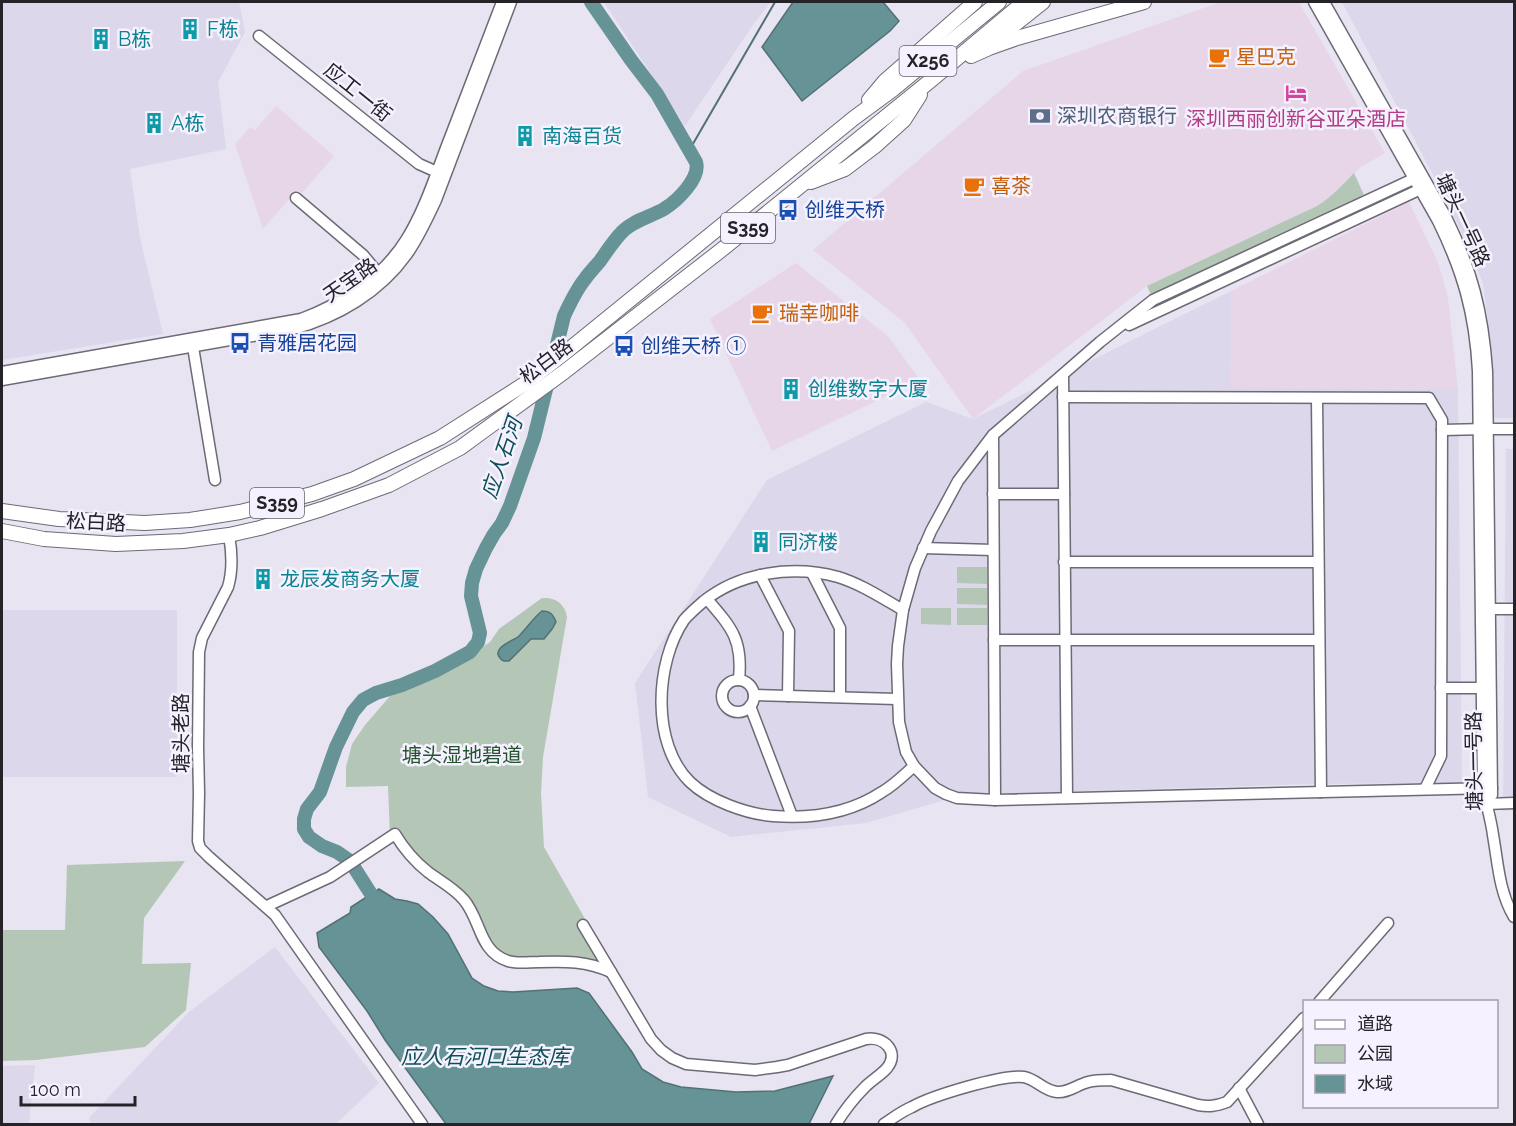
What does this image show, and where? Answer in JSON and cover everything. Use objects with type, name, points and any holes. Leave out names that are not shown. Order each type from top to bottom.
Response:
[{"type":"main road","name":"松白路","points":[[2,512],[59,519],[145,523],[240,512],[312,494],[354,479],[440,438],[526,383],[999,2]]},
{"type":"main road","name":"松白路","points":[[2,531],[44,538],[116,544],[199,540],[260,528],[389,485],[460,448],[564,372],[798,188],[1024,2]]},
{"type":"main road","name":"S359","points":[[928,83],[1008,30],[1043,2]]},
{"type":"main road","name":"S359","points":[[971,56],[1017,38],[1144,2]]},
{"type":"main road","name":"S359","points":[[854,118],[885,81],[971,4]]},
{"type":"main road","points":[[2,541],[44,538]]},
{"type":"street","name":"天宝路","points":[[2,372],[301,319],[318,313],[351,295],[378,273],[405,242],[437,172],[502,2]]},
{"type":"street","name":"天宝路","points":[[2,380],[273,333],[313,324],[348,307],[391,274],[408,254],[422,230],[436,200],[511,2]]},
{"type":"street","name":"塘头一号路","points":[[1314,2],[1418,176]]},
{"type":"street","name":"塘头一号路","points":[[1324,2],[1424,187],[1448,240],[1468,297],[1476,340],[1483,429],[1489,804],[1500,880],[1504,896],[1515,917]]},
{"type":"street","name":"应工一街","points":[[259,36],[419,164],[437,172]]},
{"type":"street","points":[[1418,176],[1153,300],[1112,332],[993,435],[969,465],[948,497],[915,568],[903,610],[898,646],[899,722],[906,752],[914,766],[935,788],[946,794],[966,799],[1488,788]]},
{"type":"street","points":[[1112,332],[1424,187]]},
{"type":"street","points":[[296,198],[363,255],[378,273]]},
{"type":"street","points":[[193,347],[215,480]]},
{"type":"street","points":[[1063,375],[1067,798]]},
{"type":"street","points":[[1063,397],[1430,398],[1442,420],[1441,756],[1425,789]]},
{"type":"street","points":[[1317,398],[1321,792]]},
{"type":"street","points":[[1442,430],[1515,429]]},
{"type":"street","points":[[993,435],[994,800]]},
{"type":"street","points":[[993,494],[1064,494]]},
{"type":"street","name":"塘头老路","points":[[229,535],[230,581],[202,638],[199,652],[198,841],[200,848],[275,915],[422,1125]]},
{"type":"street","points":[[923,548],[993,550]]},
{"type":"street","points":[[1064,562],[1318,562]]},
{"type":"street","points":[[903,610],[849,581],[827,575],[791,572],[742,579],[707,599],[686,619],[673,641],[668,656],[662,686],[662,702],[670,750],[676,763],[691,783],[712,797],[754,813],[792,816],[836,813],[882,792],[914,766]]},
{"type":"street","points":[[812,573],[840,627],[840,697]]},
{"type":"street","points":[[760,575],[789,631],[788,696]]},
{"type":"street","points":[[707,599],[734,634],[740,654],[739,680]]},
{"type":"street","points":[[1486,609],[1515,609]]},
{"type":"street","points":[[994,640],[1319,640]]},
{"type":"street","points":[[739,680],[752,688],[754,695],[750,706],[744,711],[737,712],[726,706],[722,693],[732,681],[739,680]]},
{"type":"street","points":[[1441,688],[1487,688]]},
{"type":"street","points":[[754,695],[897,699]]},
{"type":"street","points":[[750,706],[792,816]]},
{"type":"street","points":[[1489,804],[1515,803]]},
{"type":"street","points":[[267,906],[330,877],[395,834],[419,864],[453,889],[464,901],[473,914],[487,947],[494,954],[502,959],[520,963],[582,962],[611,972]]},
{"type":"street","points":[[1321,1000],[1388,923]]},
{"type":"street","points":[[583,925],[651,1039],[661,1050],[686,1064],[766,1069],[788,1065],[866,1039],[880,1039],[886,1043],[890,1048],[891,1062],[849,1104],[836,1125]]},
{"type":"street","points":[[884,1125],[899,1114],[925,1101],[994,1080],[1016,1076],[1027,1077],[1044,1089],[1055,1092],[1065,1092],[1099,1080],[1111,1080],[1208,1107],[1218,1106],[1227,1102],[1303,1020]]},
{"type":"street","points":[[1239,1088],[1258,1125]]},
{"type":"shaded area","points":[[2,2],[239,2],[245,32],[218,82],[226,149],[130,169],[140,238],[163,334],[2,360]]},
{"type":"shaded area","points":[[604,2],[771,2],[685,126]]},
{"type":"shaded area","points":[[1221,2],[1299,2],[1385,153],[1361,167],[1328,200],[1147,286],[973,419],[904,322],[813,250],[1023,71]]},
{"type":"shaded area","points":[[1342,2],[1514,2],[1514,418],[1494,418],[1492,351],[1483,283],[1465,239]]},
{"type":"shaded area","points":[[276,106],[334,156],[302,193],[297,190],[263,229],[235,144],[250,127],[255,130]]},
{"type":"shaded area","points":[[1409,202],[1443,278],[1448,298],[1458,389],[1230,387],[1231,291]]},
{"type":"shaded area","points":[[796,263],[889,337],[920,380],[772,451],[710,319]]},
{"type":"shaded area","points":[[1231,291],[1230,387],[1458,389],[1462,783],[1311,784],[962,795],[866,823],[731,837],[648,797],[635,683],[767,480],[926,402],[973,419]]},
{"type":"shaded area","points":[[1506,449],[1514,449],[1514,810],[1503,811]]},
{"type":"shaded area","points":[[2,610],[177,610],[177,777],[2,777]]},
{"type":"shaded area","points":[[275,947],[379,1083],[336,1124],[91,1124],[89,1118],[189,1012]]},
{"type":"shaded area","points":[[35,1065],[29,1124],[2,1124],[2,1066]]},
{"type":"green space","points":[[1354,173],[1364,195],[1151,295],[1147,286],[1317,206]]},
{"type":"green space","points":[[957,567],[987,567],[987,584],[957,583]]},
{"type":"green space","points":[[957,588],[987,588],[987,605],[957,604]]},
{"type":"green space","name":"塘头湿地碧道","points":[[542,598],[559,602],[567,617],[543,757],[541,793],[544,847],[616,973],[609,977],[591,970],[572,967],[509,968],[490,958],[477,941],[468,917],[460,904],[415,869],[390,837],[388,786],[346,787],[346,767],[352,744],[390,696],[438,677],[490,642],[499,629]]},
{"type":"green space","points":[[921,608],[951,608],[951,625],[921,624]]},
{"type":"green space","points":[[957,608],[987,608],[987,625],[957,625]]},
{"type":"green space","points":[[185,861],[144,918],[142,964],[191,963],[186,1010],[145,1047],[36,1060],[2,1061],[2,930],[65,930],[67,865]]},
{"type":"water","points":[[793,2],[883,2],[899,21],[890,31],[802,101],[762,47]]},
{"type":"water","points":[[542,611],[551,613],[556,622],[544,639],[531,639],[509,661],[502,660],[498,654],[500,648],[519,636]]},
{"type":"water","name":"应人石河口生态库","points":[[379,889],[395,899],[418,904],[433,917],[448,934],[472,978],[484,986],[498,991],[513,992],[577,988],[589,993],[642,1069],[663,1082],[681,1087],[736,1092],[775,1091],[833,1076],[809,1124],[446,1124],[319,947],[317,933],[350,913],[351,907]]},
{"type":"waterway","name":"应人石河","points":[[371,894],[350,861],[309,837],[304,829],[307,809],[320,792],[336,747],[353,712],[363,700],[435,671],[470,652],[478,642],[480,633],[471,596],[472,583],[486,548],[510,506],[534,438],[564,316],[588,274],[620,234],[627,227],[675,201],[692,182],[697,168],[696,162],[657,94],[591,2]]},
{"type":"waterway","points":[[690,149],[775,2]]},
{"type":"place","name":"F栋","points":[[190,29]]},
{"type":"place","name":"B栋","points":[[101,39]]},
{"type":"place","name":"星巴克","points":[[1219,57]]},
{"type":"place","name":"深圳西丽创新谷亚朵酒店","points":[[1296,93]]},
{"type":"place","name":"深圳农商银行","points":[[1040,116]]},
{"type":"place","name":"A栋","points":[[154,123]]},
{"type":"place","name":"南海百货","points":[[525,136]]},
{"type":"place","name":"喜茶","points":[[974,186]]},
{"type":"place","name":"创维天桥","points":[[788,210]]},
{"type":"place","name":"瑞幸咖啡","points":[[762,313]]},
{"type":"place","name":"青雅居花园","points":[[240,343]]},
{"type":"place","name":"创维天桥 ①","points":[[624,346]]},
{"type":"place","name":"创维数字大厦","points":[[791,389]]},
{"type":"place","name":"同济楼","points":[[761,542]]},
{"type":"place","name":"龙辰发商务大厦","points":[[263,579]]}]
